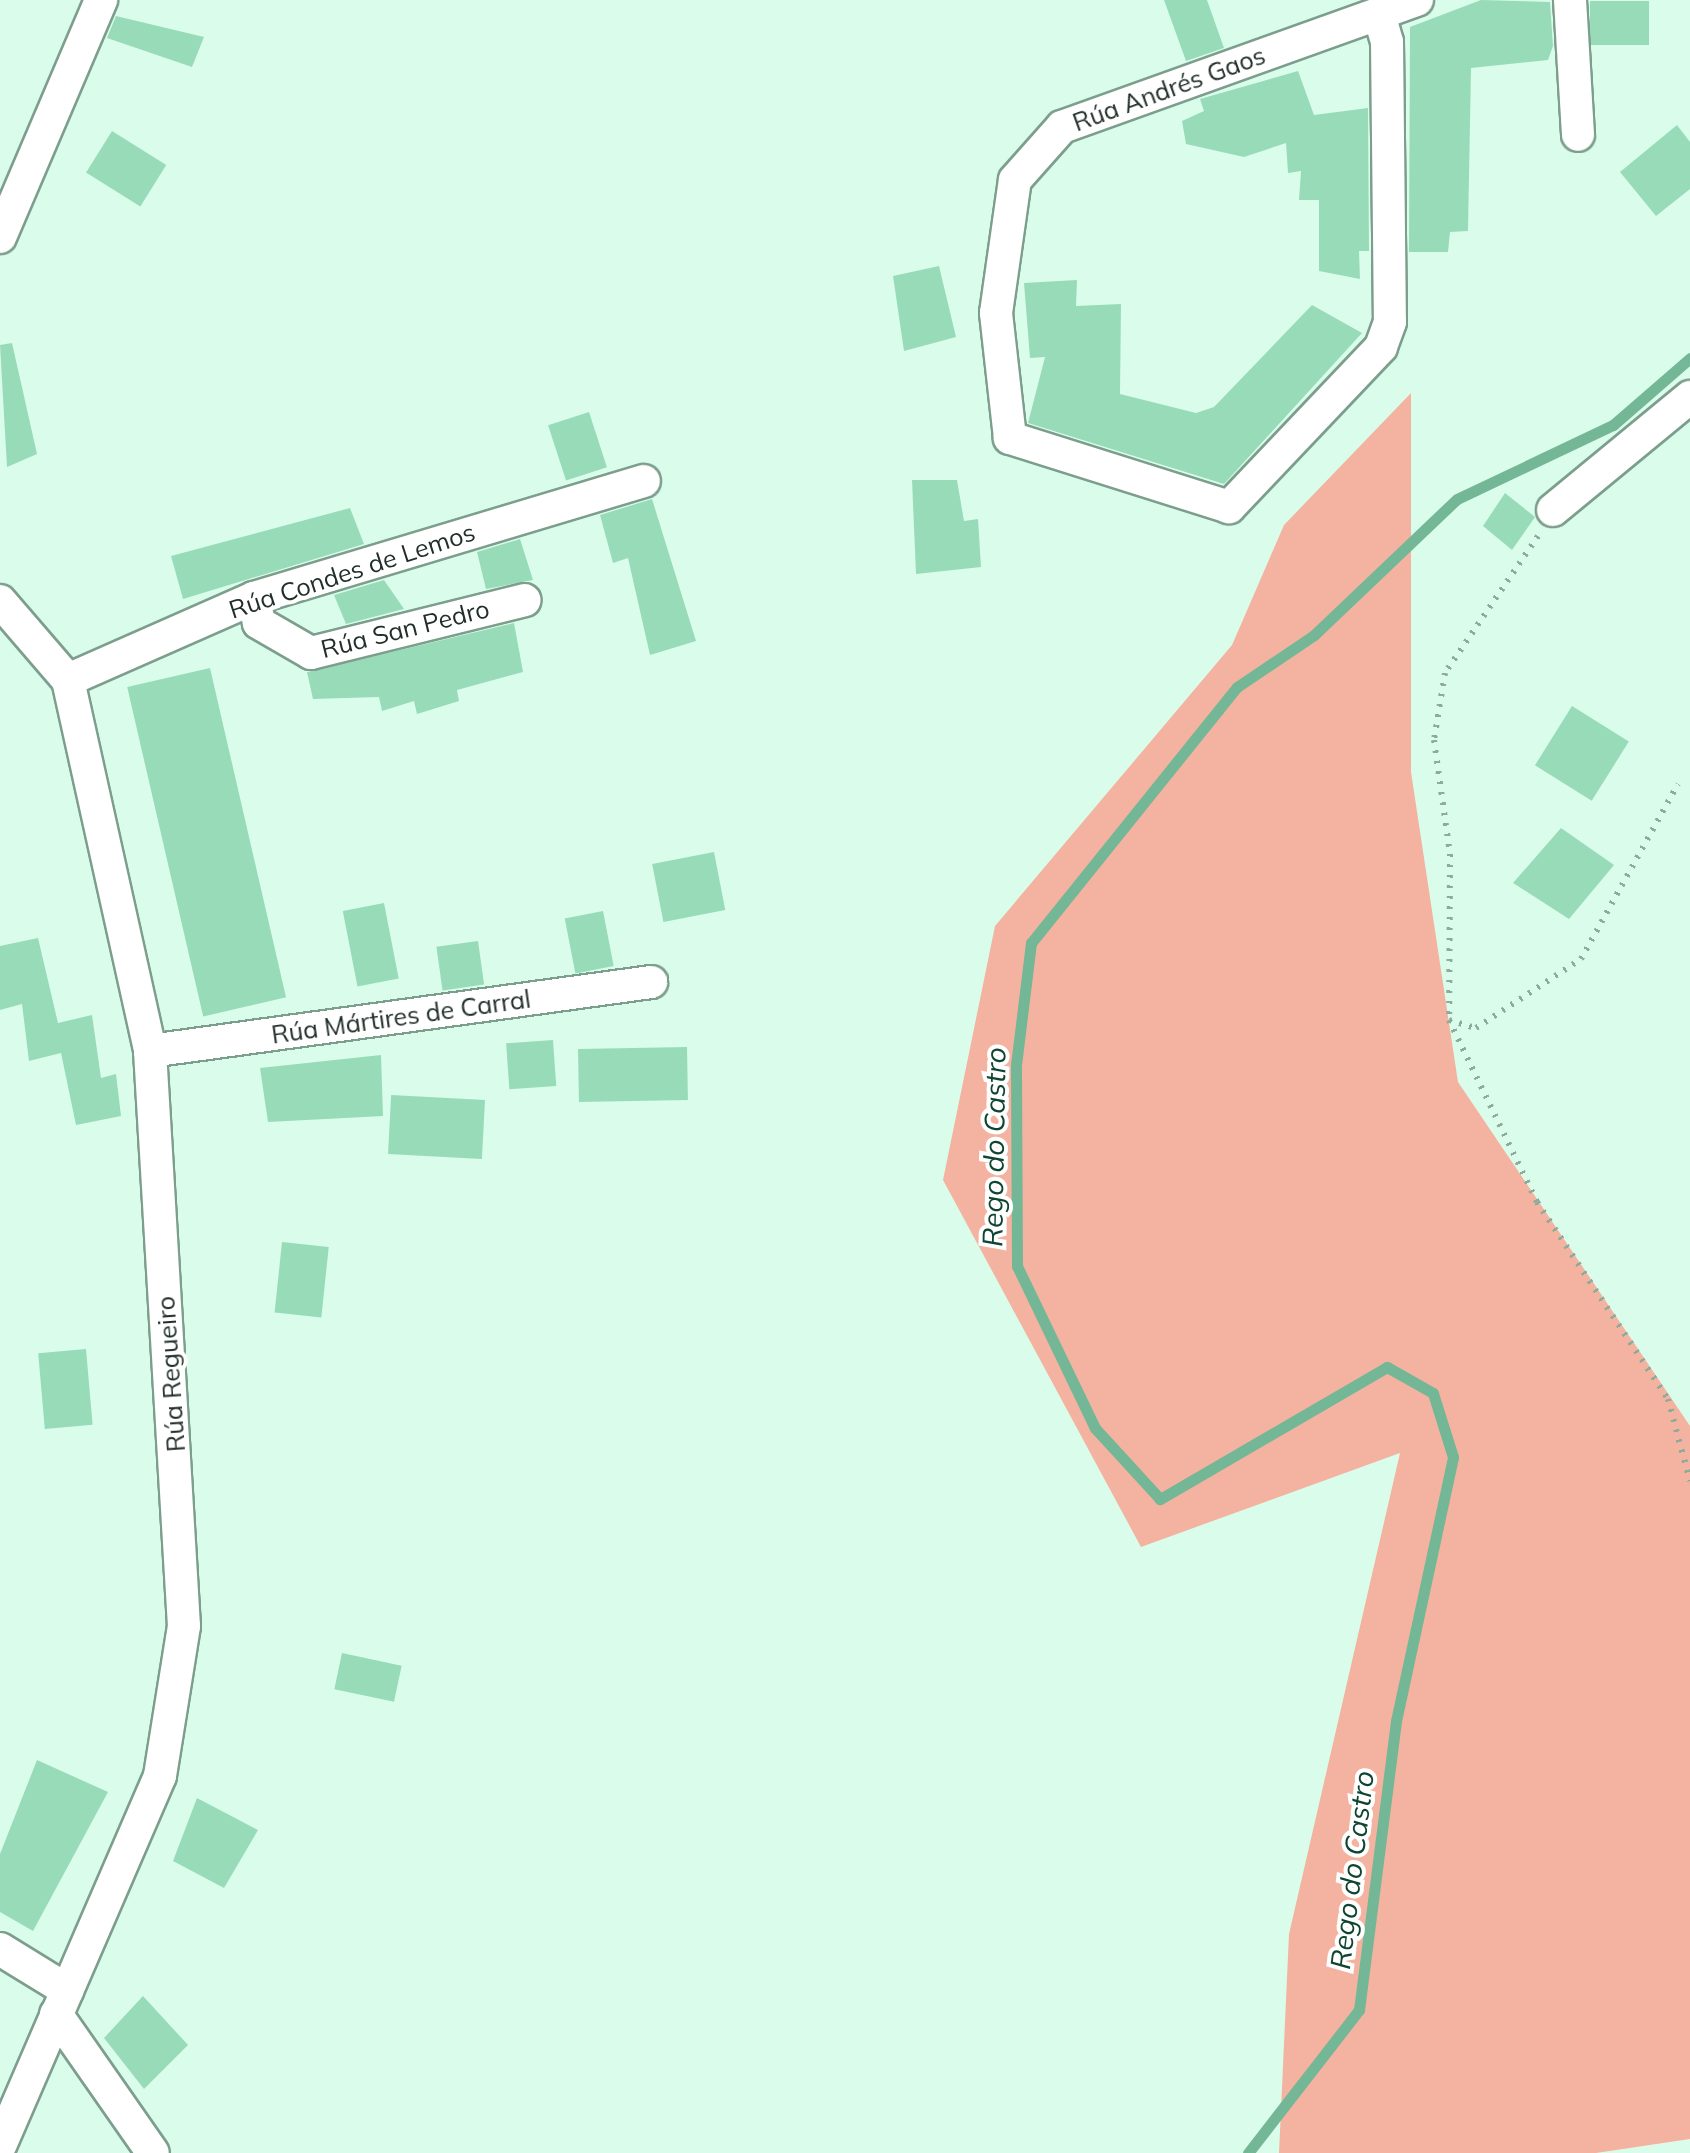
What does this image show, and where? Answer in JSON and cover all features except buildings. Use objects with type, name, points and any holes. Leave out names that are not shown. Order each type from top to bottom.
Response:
[{"type":"street","points":[[0,236],[101,0]]},
{"type":"street","name":"Rúa Andrés Gaos","points":[[1379,14],[1388,42],[1390,322],[1382,347],[1229,507],[1010,438],[996,313],[1015,180],[1062,127],[1417,0]]},
{"type":"street","points":[[1570,0],[1578,135]]},
{"type":"street","points":[[1555,508],[1690,398]]},
{"type":"street","name":"Rúa Condes de Lemos","points":[[68,680],[254,598],[644,481]]},
{"type":"street","name":"Rúa San Pedro","points":[[254,598],[260,623],[311,653],[524,600]]},
{"type":"street","name":"Rúa Regueiro","points":[[0,600],[68,680],[150,1051],[184,1576],[179,1693],[160,1776],[0,2145]]},
{"type":"street","name":"Rúa Mártires de Carral","points":[[150,1051],[651,982]]},
{"type":"street","points":[[0,1949],[61,2002],[153,2153]]},
{"type":"path","points":[[1555,508],[1445,673],[1434,740],[1450,854],[1448,1020],[1537,1202],[1668,1399],[1690,1481]]},
{"type":"path","points":[[1448,1020],[1476,1028],[1581,959],[1678,784]]},
{"type":"shaded area","points":[[1411,393],[1411,772],[1458,1082],[1690,1426],[1690,2139],[1596,2153],[1279,2153],[1289,1934],[1400,1453],[1141,1547],[943,1180],[995,926],[1232,645],[1284,525]]},
{"type":"waterway","name":"Rego do Castro","points":[[1248,2153],[1359,2010],[1396,1721],[1453,1457],[1433,1393],[1387,1367],[1160,1499],[1095,1428],[1017,1266],[1016,1065],[1031,943],[1237,687],[1314,635],[1457,499],[1613,425],[1690,358]]}]
